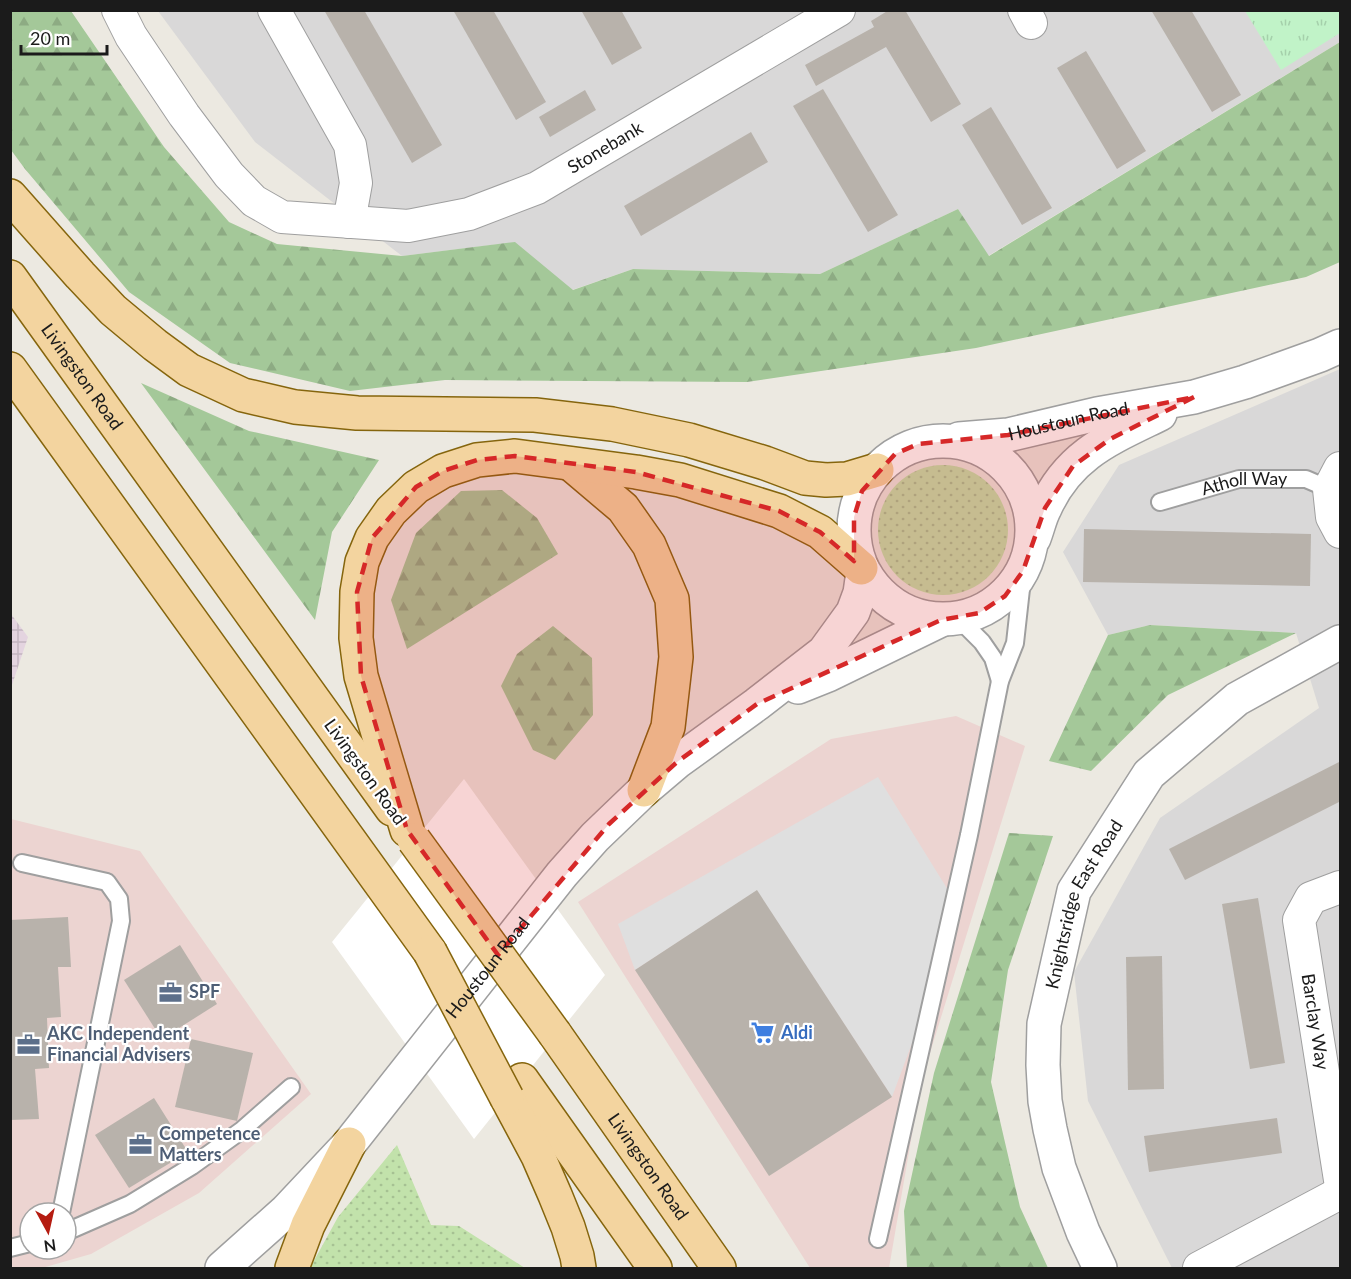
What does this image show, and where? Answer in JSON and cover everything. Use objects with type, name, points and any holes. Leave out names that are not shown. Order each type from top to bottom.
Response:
[{"type":"main road","points":[[10,196],[112,310],[189,370],[243,395],[295,407],[357,413],[535,415],[612,424],[688,440],[765,463],[805,478],[826,480],[847,478],[876,470]]},
{"type":"main road","name":"Livingston Road","points":[[10,277],[555,1034],[719,1269]]},
{"type":"main road","points":[[10,369],[430,952],[514,1089],[655,1269]]},
{"type":"main road","points":[[411,835],[361,676],[356,638],[357,592],[362,562],[372,538],[391,511],[416,487],[443,471],[477,460],[515,456],[680,480],[779,511],[820,532],[862,570]]},
{"type":"main road","points":[[571,464],[623,508],[650,544],[672,599],[676,657],[668,727],[644,790]]},
{"type":"main road","points":[[514,1089],[538,1156],[568,1227],[579,1269]]},
{"type":"main road","points":[[292,1269],[308,1225],[349,1144]]},
{"type":"street","name":"Stonebank","points":[[118,10],[131,36],[184,115],[229,175],[254,201],[282,217],[408,226],[469,214],[537,188],[838,10]]},
{"type":"street","points":[[274,10],[350,145],[356,183],[349,222]]},
{"type":"street","name":"Houstoun Road","points":[[942,441],[1008,435],[1096,414],[1194,397],[1245,382],[1341,346]]},
{"type":"street","name":"Houstoun Road","points":[[1027,559],[1045,508],[1072,466],[1090,451],[1110,439],[1194,397]]},
{"type":"street","points":[[942,441],[968,444],[992,455],[1012,472],[1026,495],[1032,521],[1027,559],[1005,596],[979,613],[945,620],[917,616],[896,607],[877,591],[862,570],[854,543],[854,517],[862,491],[876,470],[896,454],[918,444],[942,441]]},
{"type":"street","name":"Atholl Way","points":[[1335,479],[1332,517],[1341,532]]},
{"type":"street","name":"Houstoun Road","points":[[206,1269],[231,1260],[286,1211],[349,1144],[562,874],[595,837],[677,762],[824,652],[853,612],[860,593],[862,570]]},
{"type":"street","name":"Houstoun Road","points":[[757,704],[828,675],[945,620]]},
{"type":"street","name":"Knightsridge East Road","points":[[1100,1269],[1083,1232],[1059,1168],[1044,1089],[1044,1024],[1074,891],[1149,774],[1237,699],[1341,642]]},
{"type":"street","name":"Barclay Way","points":[[1341,887],[1311,898],[1299,920],[1341,1180]]},
{"type":"street","points":[[1210,1266],[1341,1193]]},
{"type":"lane","name":"Atholl Way","points":[[1160,502],[1239,478],[1335,479]]},
{"type":"lane","points":[[878,1239],[969,836],[1000,681],[1015,643],[1027,559]]},
{"type":"lane","points":[[945,620],[967,627],[982,642],[993,658],[1000,681]]},
{"type":"lane","points":[[22,863],[107,882],[119,899],[121,921],[63,1201]]},
{"type":"lane","points":[[78,1227],[130,1204],[192,1166],[242,1130],[291,1088]]},
{"type":"highlighted area","points":[[1194,397],[1110,439],[1073,466],[1045,508],[1023,571],[1005,596],[979,613],[941,620],[757,704],[677,762],[609,824],[498,955],[407,830],[361,676],[357,592],[372,538],[416,487],[443,471],[477,460],[515,456],[636,472],[779,511],[820,532],[854,561],[854,517],[862,491],[895,454],[918,444],[1008,435]]},
{"type":"shaded area","points":[[1340,10],[1340,42],[988,256],[958,209],[820,274],[633,269],[572,290],[500,244],[402,256],[255,142],[158,11]]},
{"type":"shaded area","points":[[1340,369],[1340,1268],[1172,1268],[1088,1101],[1074,972],[1160,818],[1319,708],[1296,633],[1150,625],[1108,635],[1063,552],[1119,465]]},
{"type":"shaded area","points":[[11,614],[28,637],[11,688]]},
{"type":"shaded area","points":[[956,716],[1025,746],[921,1082],[889,1268],[810,1268],[578,902],[831,739]]},
{"type":"shaded area","points":[[878,777],[961,911],[892,1097],[757,891],[635,970],[618,924]]},
{"type":"shaded area","points":[[11,819],[140,851],[311,1094],[199,1193],[91,1254],[78,1258],[78,1201],[18,1201],[18,1261],[66,1261],[42,1268],[11,1268]]},
{"type":"green space","points":[[11,10],[71,11],[164,147],[229,222],[277,244],[402,256],[515,242],[573,290],[633,269],[820,274],[958,209],[989,256],[1340,42],[1340,262],[1306,277],[976,348],[747,382],[445,380],[350,391],[230,363],[129,292],[11,150]]},
{"type":"green space","points":[[1245,11],[1340,11],[1340,33],[1281,70]]},
{"type":"green space","points":[[141,383],[249,431],[379,460],[332,532],[315,620]]},
{"type":"green space","points":[[943,465],[968,470],[989,484],[1003,505],[1008,530],[1003,555],[989,576],[968,590],[943,595],[918,590],[897,576],[883,555],[878,530],[883,505],[897,484],[918,470]]},
{"type":"green space","points":[[502,490],[537,518],[558,554],[407,649],[391,600],[416,533],[461,491]]},
{"type":"green space","points":[[1150,625],[1296,633],[1168,695],[1091,771],[1049,761],[1108,635]]},
{"type":"green space","points":[[553,626],[592,658],[593,715],[555,760],[533,750],[501,686],[517,654]]},
{"type":"green space","points":[[1009,833],[1053,836],[1008,970],[991,1082],[1020,1207],[1048,1268],[907,1268],[904,1211],[934,1073]]},
{"type":"green space","points":[[397,1145],[431,1225],[459,1226],[525,1268],[310,1268],[338,1217]]},
{"type":"pier","points":[[464,779],[605,975],[474,1139],[332,942]]},
{"type":"building","points":[[324,10],[364,10],[442,145],[412,163]]},
{"type":"building","points":[[453,10],[493,10],[546,102],[516,120]]},
{"type":"building","points":[[581,10],[621,10],[642,48],[612,65]]},
{"type":"building","points":[[889,10],[905,10],[961,104],[931,122],[886,47],[816,86],[805,65],[874,27],[871,21]]},
{"type":"building","points":[[1151,10],[1191,10],[1241,95],[1212,112]]},
{"type":"building","points":[[1086,51],[1146,151],[1117,169],[1057,68]]},
{"type":"building","points":[[823,89],[898,215],[868,232],[793,106]]},
{"type":"building","points":[[585,90],[596,110],[550,137],[539,117]]},
{"type":"building","points":[[991,107],[1052,208],[1022,225],[962,125]]},
{"type":"building","points":[[751,132],[768,162],[641,236],[624,206]]},
{"type":"building","points":[[1084,529],[1311,534],[1310,586],[1083,582]]},
{"type":"building","points":[[1341,761],[1341,801],[1185,880],[1169,849]]},
{"type":"building","name":"Aldi","points":[[757,890],[892,1097],[769,1176],[635,970]]},
{"type":"building","points":[[1258,898],[1285,1063],[1250,1069],[1222,904]]},
{"type":"building","points":[[68,917],[71,967],[58,967],[61,1017],[47,1018],[49,1068],[35,1069],[39,1119],[10,1120],[10,920]]},
{"type":"building","name":"SPF","points":[[180,945],[217,1004],[168,1035],[159,1035],[124,980]]},
{"type":"building","points":[[1162,956],[1164,1089],[1128,1090],[1126,957]]},
{"type":"building","points":[[191,1039],[253,1053],[237,1121],[175,1107]]},
{"type":"building","name":"Competence Matters","points":[[154,1098],[188,1152],[129,1188],[95,1135]]},
{"type":"building","points":[[1277,1118],[1282,1153],[1149,1172],[1144,1136]]},
{"type":"place","name":"SPF","points":[[171,992]]},
{"type":"place","name":"Aldi","points":[[763,1033]]},
{"type":"place","name":"AKC Independent Financial Advisers","points":[[29,1044]]},
{"type":"place","name":"Competence Matters","points":[[141,1144]]}]
